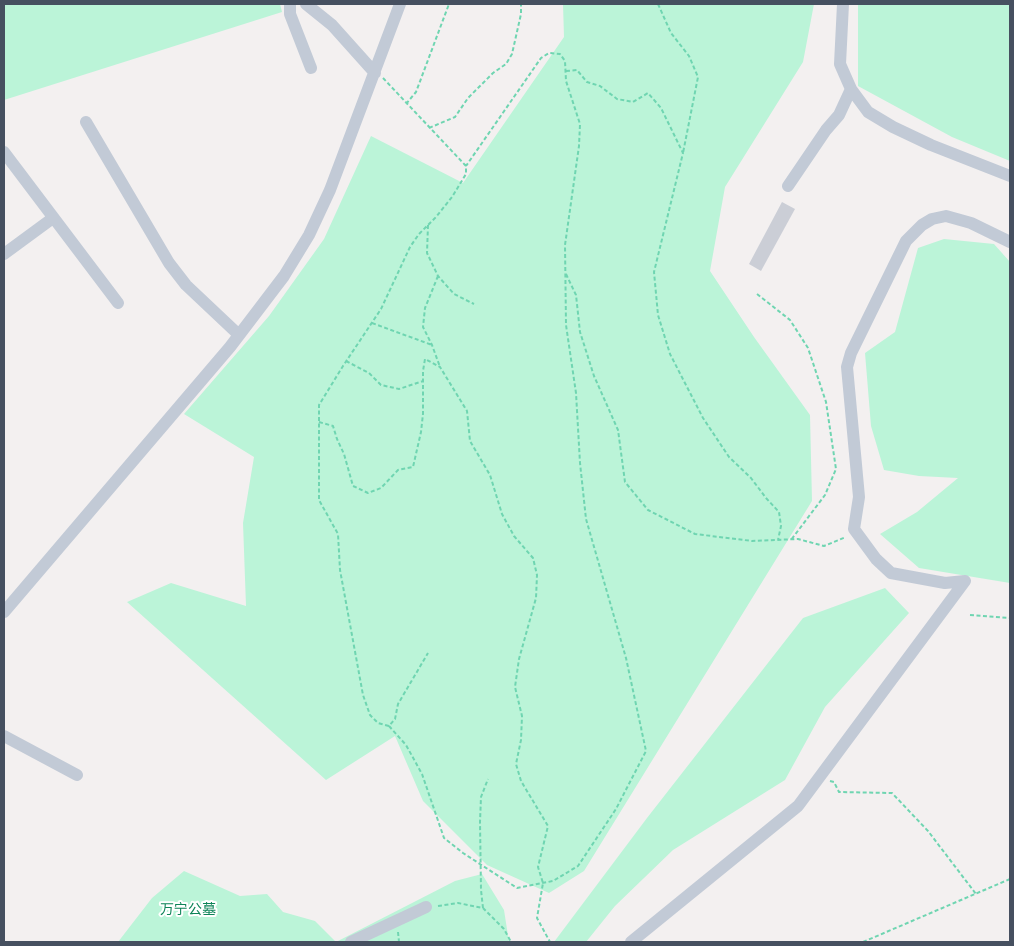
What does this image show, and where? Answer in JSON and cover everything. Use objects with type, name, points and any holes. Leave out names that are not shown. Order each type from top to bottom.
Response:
[{"type":"street","points":[[290,4],[290,14],[311,68]]},
{"type":"street","points":[[306,4],[316,10],[332,25],[375,73]]},
{"type":"street","points":[[4,612],[118,480],[239,335],[284,276],[309,235],[330,190],[400,4]]},
{"type":"street","points":[[843,4],[840,64],[851,89],[868,112],[893,127],[931,145],[1010,176]]},
{"type":"street","points":[[788,186],[826,130],[839,116],[851,89]]},
{"type":"street","points":[[86,122],[168,263],[186,285],[239,335]]},
{"type":"street","points":[[4,152],[118,304]]},
{"type":"street","points":[[631,942],[798,806],[965,581],[945,583],[891,573],[876,559],[856,533],[854,529],[859,497],[847,367],[855,344],[906,241],[922,225],[932,219],[946,216],[971,223],[1010,242]]},
{"type":"street","points":[[4,254],[53,218]]},
{"type":"street","points":[[4,736],[77,775]]},
{"type":"street","points":[[351,942],[426,907]]},
{"type":"path","points":[[406,104],[416,92],[449,4]]},
{"type":"path","points":[[428,128],[455,117],[478,88],[493,73],[506,64],[512,54],[521,4]]},
{"type":"path","points":[[658,4],[671,33],[689,56],[698,77],[683,153],[654,272],[658,315],[670,354],[703,418],[729,457],[751,478],[779,512],[781,526],[778,540]]},
{"type":"path","points":[[549,53],[560,54],[565,61],[566,81],[580,124],[579,146],[565,245],[565,272],[566,325],[576,393],[580,463],[586,519],[626,658],[646,751],[616,809],[578,866],[553,881],[517,888],[444,838],[422,774],[406,745],[388,726],[378,723],[370,715],[363,695],[340,570],[338,534],[320,500],[319,405],[381,309],[410,248],[419,234],[452,197],[466,174],[466,166],[541,58],[549,53]]},
{"type":"path","points":[[566,70],[577,70],[588,82],[600,86],[617,100],[633,102],[648,93],[661,108],[683,153]]},
{"type":"path","points":[[375,73],[386,80],[428,128],[466,166]]},
{"type":"path","points":[[428,225],[427,253],[438,276],[454,294],[474,304]]},
{"type":"path","points":[[565,272],[576,295],[580,332],[594,376],[618,430],[625,482],[648,510],[695,534],[752,541],[798,539],[824,546],[856,533]]},
{"type":"path","points":[[438,276],[425,308],[423,327],[440,367],[467,411],[470,441],[490,475],[502,514],[514,536],[533,558],[537,575],[536,598],[519,659],[515,687],[522,716],[521,740],[516,764],[520,781],[548,826],[538,867],[543,883],[537,918],[550,942]]},
{"type":"path","points":[[757,294],[790,320],[808,348],[826,402],[836,469],[825,495],[792,540]]},
{"type":"path","points":[[372,322],[432,345]]},
{"type":"path","points":[[319,422],[333,426],[354,486],[368,493],[381,488],[398,470],[413,467],[423,414],[425,359],[440,367]]},
{"type":"path","points":[[346,361],[369,373],[382,385],[399,389],[423,380]]},
{"type":"path","points":[[970,615],[1010,618]]},
{"type":"path","points":[[388,726],[395,719],[398,704],[428,653]]},
{"type":"path","points":[[819,778],[834,782],[839,792],[892,793],[928,831],[976,894]]},
{"type":"path","points":[[483,908],[480,864],[481,797],[488,779]]},
{"type":"path","points":[[863,942],[1010,879]]},
{"type":"path","points":[[426,907],[458,903],[483,908],[496,920],[510,941],[507,942]]},
{"type":"green space","points":[[4,4],[280,4],[282,12],[4,100]]},
{"type":"green space","points":[[563,4],[814,4],[803,62],[725,187],[710,271],[754,337],[810,415],[812,501],[584,871],[549,893],[487,865],[423,801],[395,736],[326,780],[127,602],[171,583],[246,606],[243,523],[254,457],[184,414],[269,316],[324,239],[371,136],[463,183],[564,37]]},
{"type":"green space","points":[[858,4],[1010,4],[1010,161],[952,137],[858,86]]},
{"type":"green space","points":[[944,239],[994,244],[1010,262],[1010,583],[919,568],[880,534],[917,512],[958,478],[919,476],[884,470],[871,426],[865,353],[895,332],[918,248]]},
{"type":"green space","points":[[885,588],[909,613],[825,707],[785,780],[673,850],[615,906],[586,942],[554,942],[647,818],[803,618]]},
{"type":"green space","name":"万宁公墓","points":[[184,871],[240,896],[267,894],[283,912],[315,921],[336,942],[118,942],[152,898]]},
{"type":"green space","points":[[482,874],[504,910],[509,942],[336,942],[455,881]]},
{"type":"building","points":[[782,202],[795,209],[761,271],[749,264]]}]
